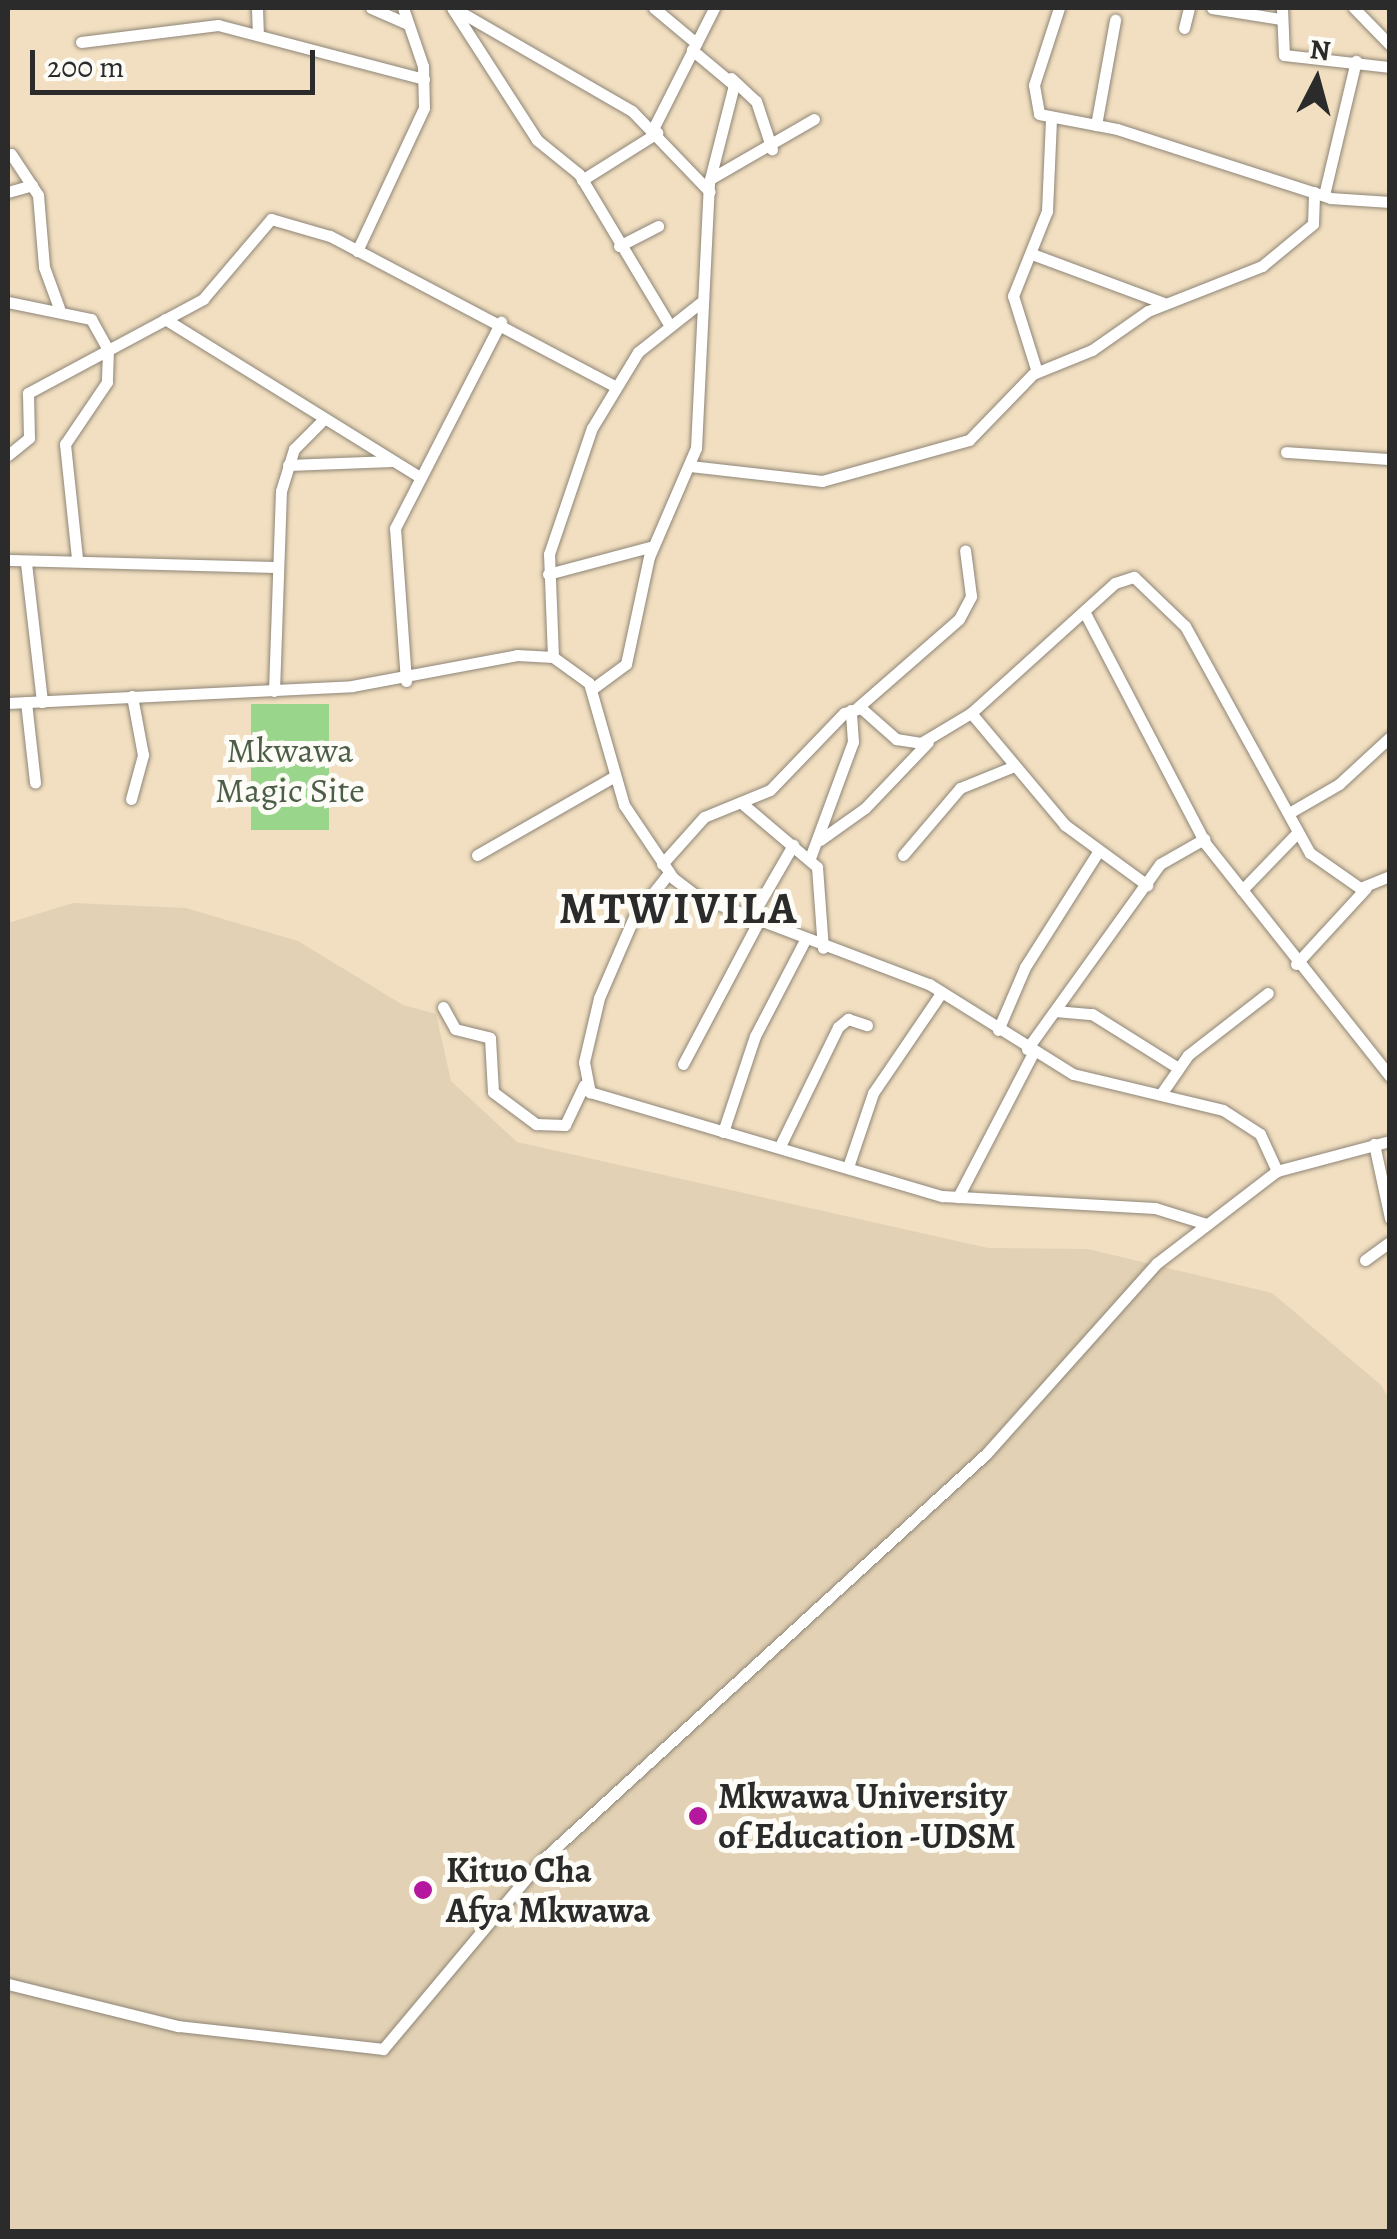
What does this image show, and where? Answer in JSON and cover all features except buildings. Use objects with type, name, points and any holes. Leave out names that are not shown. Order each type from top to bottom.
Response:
[{"type":"street","points":[[257,8],[258,33]]},
{"type":"street","points":[[371,8],[408,24]]},
{"type":"street","points":[[358,251],[419,125],[424,78],[404,8]]},
{"type":"street","points":[[453,8],[655,131],[710,185]]},
{"type":"street","points":[[453,8],[536,140],[582,180],[618,246],[670,326]]},
{"type":"street","points":[[654,8],[756,101],[772,148]]},
{"type":"street","points":[[582,180],[655,131],[714,8]]},
{"type":"street","points":[[1059,8],[1032,97],[1035,111],[1319,194],[1390,202]]},
{"type":"street","points":[[1184,28],[1189,8]]},
{"type":"street","points":[[1212,8],[1281,13],[1284,55],[1384,66],[1390,47],[1354,8]]},
{"type":"street","points":[[1096,126],[1115,20]]},
{"type":"street","points":[[81,42],[199,24],[258,33],[424,78]]},
{"type":"street","points":[[690,466],[832,480],[969,440],[996,402],[1037,372],[1165,303],[1262,266],[1313,224],[1356,61]]},
{"type":"street","points":[[592,689],[626,664],[653,546],[690,466],[710,185],[731,78]]},
{"type":"street","points":[[710,185],[814,118]]},
{"type":"street","points":[[1037,372],[1013,302],[1050,193],[1052,119]]},
{"type":"street","points":[[11,154],[32,184],[60,308]]},
{"type":"street","points":[[8,192],[32,184]]},
{"type":"street","points":[[8,455],[28,438],[28,393],[230,277],[271,219],[358,251],[501,322],[613,384]]},
{"type":"street","points":[[618,246],[658,226]]},
{"type":"street","points":[[1032,254],[1165,303]]},
{"type":"street","points":[[8,302],[60,308],[95,322],[108,350],[107,382],[65,444],[78,559]]},
{"type":"street","points":[[553,658],[548,574],[554,525],[613,384],[670,326],[700,303]]},
{"type":"street","points":[[164,318],[322,421],[420,478]]},
{"type":"street","points":[[406,681],[393,538],[501,322]]},
{"type":"street","points":[[274,691],[278,567],[288,465],[322,421]]},
{"type":"street","points":[[1286,452],[1390,459]]},
{"type":"street","points":[[288,465],[392,460]]},
{"type":"street","points":[[548,574],[653,546]]},
{"type":"street","points":[[443,1007],[457,1030],[490,1038],[493,1092],[536,1124],[565,1125],[584,1086],[599,998],[634,918],[666,869],[704,817],[744,805],[959,619],[971,596],[965,550]]},
{"type":"street","points":[[8,560],[278,567]]},
{"type":"street","points":[[26,563],[42,702]]},
{"type":"street","points":[[820,840],[865,808],[930,738],[972,713],[1124,578],[1156,589],[1206,660],[1297,833],[1320,863],[1366,888]]},
{"type":"street","points":[[1086,615],[1204,838],[1296,964],[1390,1076]]},
{"type":"street","points":[[8,703],[406,681],[516,655],[553,658],[592,689],[615,776],[666,869],[753,922],[942,992],[1030,1051],[1095,1082],[1209,1103],[1250,1126],[1277,1171]]},
{"type":"street","points":[[131,800],[143,755],[132,696]]},
{"type":"street","points":[[26,702],[35,782]]},
{"type":"street","points":[[854,709],[906,744],[930,738]]},
{"type":"street","points":[[810,858],[820,840],[852,742],[854,709]]},
{"type":"street","points":[[972,713],[1012,767],[1098,852],[1147,885]]},
{"type":"street","points":[[1289,813],[1339,784],[1390,738]]},
{"type":"street","points":[[903,854],[960,788],[1012,767]]},
{"type":"street","points":[[477,855],[615,776]]},
{"type":"street","points":[[744,805],[810,858],[822,886],[823,948]]},
{"type":"street","points":[[1242,890],[1297,833]]},
{"type":"street","points":[[958,1197],[1030,1051],[1055,1012],[1171,852],[1204,838]]},
{"type":"street","points":[[683,1064],[793,845]]},
{"type":"street","points":[[998,1030],[1026,966],[1098,852]]},
{"type":"street","points":[[1296,964],[1366,888],[1390,876]]},
{"type":"street","points":[[723,1132],[755,1036],[804,942]]},
{"type":"street","points":[[849,1164],[874,1093],[942,992]]},
{"type":"street","points":[[1160,1094],[1178,1068],[1268,992]]},
{"type":"street","points":[[1055,1012],[1092,1014],[1178,1068]]},
{"type":"street","points":[[781,1144],[838,1027],[848,1019],[867,1025]]},
{"type":"street","points":[[584,1086],[608,1101],[781,1144],[958,1197],[1155,1208],[1206,1224]]},
{"type":"street","points":[[8,1984],[178,2026],[383,2049],[539,1863],[764,1650],[876,1560],[1013,1426],[1130,1289],[1206,1224],[1277,1171],[1390,1141]]},
{"type":"street","points":[[1374,1144],[1386,1172],[1390,1218]]},
{"type":"street","points":[[1365,1260],[1390,1242]]},
{"type":"shaded area","name":"Mkwawa University of Education -UDSM","points":[[73,903],[186,908],[298,941],[403,1005],[436,1014],[451,1081],[517,1142],[988,1248],[1088,1249],[1272,1293],[1381,1385],[1390,1400],[1389,2231],[8,2232],[8,923]]},
{"type":"green space","name":"Mkwawa Magic Site","points":[[251,704],[329,704],[329,830],[251,830]]},
{"type":"place","name":"Mkwawa University of Education -UDSM","points":[[698,1816]]},
{"type":"place","name":"Kituo Cha Afya Mkwawa","points":[[423,1890]]},
{"type":"district","name":"MTWIVILA","points":[[679,909]]}]
